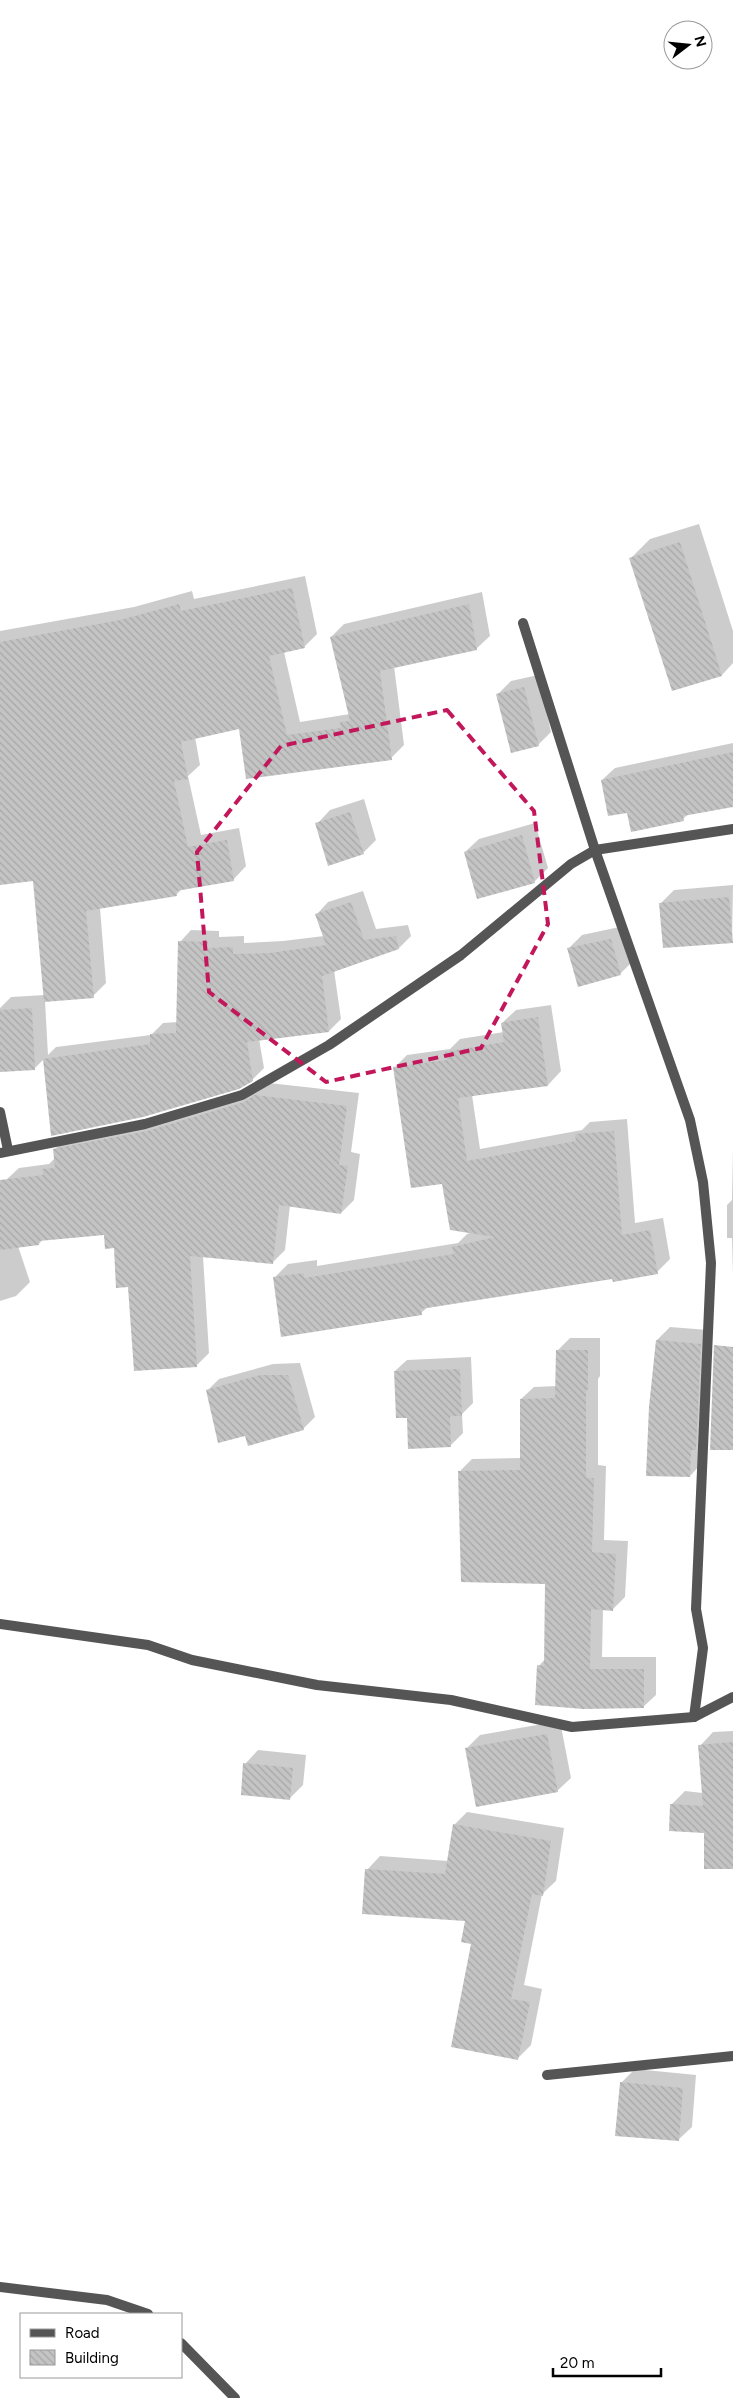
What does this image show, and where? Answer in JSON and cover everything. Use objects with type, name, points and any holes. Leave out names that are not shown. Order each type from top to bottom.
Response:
[{"type":"street","points":[[523,623],[595,850],[690,1120],[703,1182],[711,1263],[696,1609],[703,1648],[694,1718]]},
{"type":"street","points":[[0,1112],[4,1152],[145,1124],[242,1095],[329,1045],[453,960],[570,864],[595,850],[733,829]]},
{"type":"street","points":[[0,1624],[148,1644],[192,1660],[317,1685],[451,1700],[572,1727],[694,1718],[733,1697]]},
{"type":"street","points":[[547,2075],[733,2056]]},
{"type":"street","points":[[0,2287],[41,2294],[107,2300],[145,2313]]},
{"type":"street","points":[[182,2344],[235,2398]]},
{"type":"highlighted area","points":[[447,710],[534,811],[548,924],[481,1048],[326,1082],[209,992],[197,852],[281,746]]},
{"type":"building","points":[[680,542],[722,676],[672,691],[629,558]]},
{"type":"building","points":[[292,588],[305,648],[269,656],[287,735],[341,728],[340,722],[350,721],[330,637],[469,604],[477,650],[380,671],[392,760],[246,779],[239,729],[181,742],[188,779],[174,781],[188,847],[227,840],[234,881],[176,891],[177,896],[86,911],[94,998],[44,1002],[33,881],[0,885],[0,642],[120,620],[179,604],[181,611]]},
{"type":"building","points":[[524,687],[539,746],[511,753],[496,694]]},
{"type":"building","points":[[733,752],[733,807],[683,816],[684,821],[631,832],[627,813],[608,816],[601,780]]},
{"type":"building","points":[[350,812],[364,854],[328,866],[315,823]]},
{"type":"building","points":[[522,835],[535,883],[477,899],[464,852]]},
{"type":"building","points":[[729,897],[733,943],[663,948],[659,903]]},
{"type":"building","points":[[351,902],[364,940],[396,936],[399,949],[322,976],[329,1032],[247,1042],[253,1081],[239,1089],[143,1117],[51,1136],[43,1059],[150,1044],[150,1034],[176,1033],[178,941],[208,942],[208,948],[233,947],[233,954],[270,953],[326,945],[315,914]]},
{"type":"building","points":[[611,939],[621,975],[578,987],[567,948]]},
{"type":"building","points":[[32,1008],[35,1070],[0,1072],[0,1010]]},
{"type":"building","points":[[538,1017],[548,1086],[458,1098],[467,1161],[576,1141],[575,1134],[614,1131],[622,1235],[650,1230],[658,1274],[613,1282],[612,1279],[421,1309],[422,1315],[281,1337],[273,1277],[304,1273],[304,1278],[454,1254],[452,1247],[495,1237],[450,1230],[442,1184],[411,1188],[393,1067],[447,1060],[445,1052],[504,1042],[501,1023]]},
{"type":"building","points":[[255,1095],[347,1106],[339,1165],[348,1166],[341,1214],[279,1205],[273,1264],[190,1256],[197,1367],[134,1371],[128,1287],[116,1288],[114,1248],[105,1249],[104,1235],[39,1241],[39,1245],[0,1250],[0,1180],[43,1175],[42,1169],[55,1168],[53,1149],[147,1131],[244,1102]]},
{"type":"building","points":[[656,1340],[701,1344],[696,1450],[691,1450],[690,1477],[646,1476],[649,1407]]},
{"type":"building","points":[[714,1345],[733,1347],[733,1450],[710,1450]]},
{"type":"building","points":[[556,1350],[588,1350],[586,1478],[594,1478],[592,1552],[616,1554],[613,1611],[591,1609],[590,1669],[644,1669],[644,1708],[583,1709],[535,1705],[537,1665],[544,1666],[545,1584],[461,1582],[458,1471],[520,1470],[520,1399],[555,1398]]},
{"type":"building","points":[[460,1369],[462,1416],[450,1416],[451,1447],[408,1449],[407,1418],[396,1418],[394,1371]]},
{"type":"building","points":[[260,1375],[288,1375],[304,1430],[248,1446],[245,1436],[218,1443],[206,1390]]},
{"type":"building","points":[[547,1734],[558,1792],[476,1807],[465,1748]]},
{"type":"building","points":[[733,1742],[733,1869],[704,1869],[704,1833],[669,1831],[670,1804],[703,1806],[698,1745]]},
{"type":"building","points":[[243,1763],[293,1768],[290,1800],[241,1795]]},
{"type":"building","points":[[453,1824],[551,1841],[543,1896],[532,1894],[511,1999],[530,2002],[518,2060],[451,2047],[471,1944],[461,1942],[465,1921],[362,1914],[365,1869],[445,1874]]},
{"type":"building","points":[[620,2082],[683,2088],[679,2141],[615,2136]]}]
